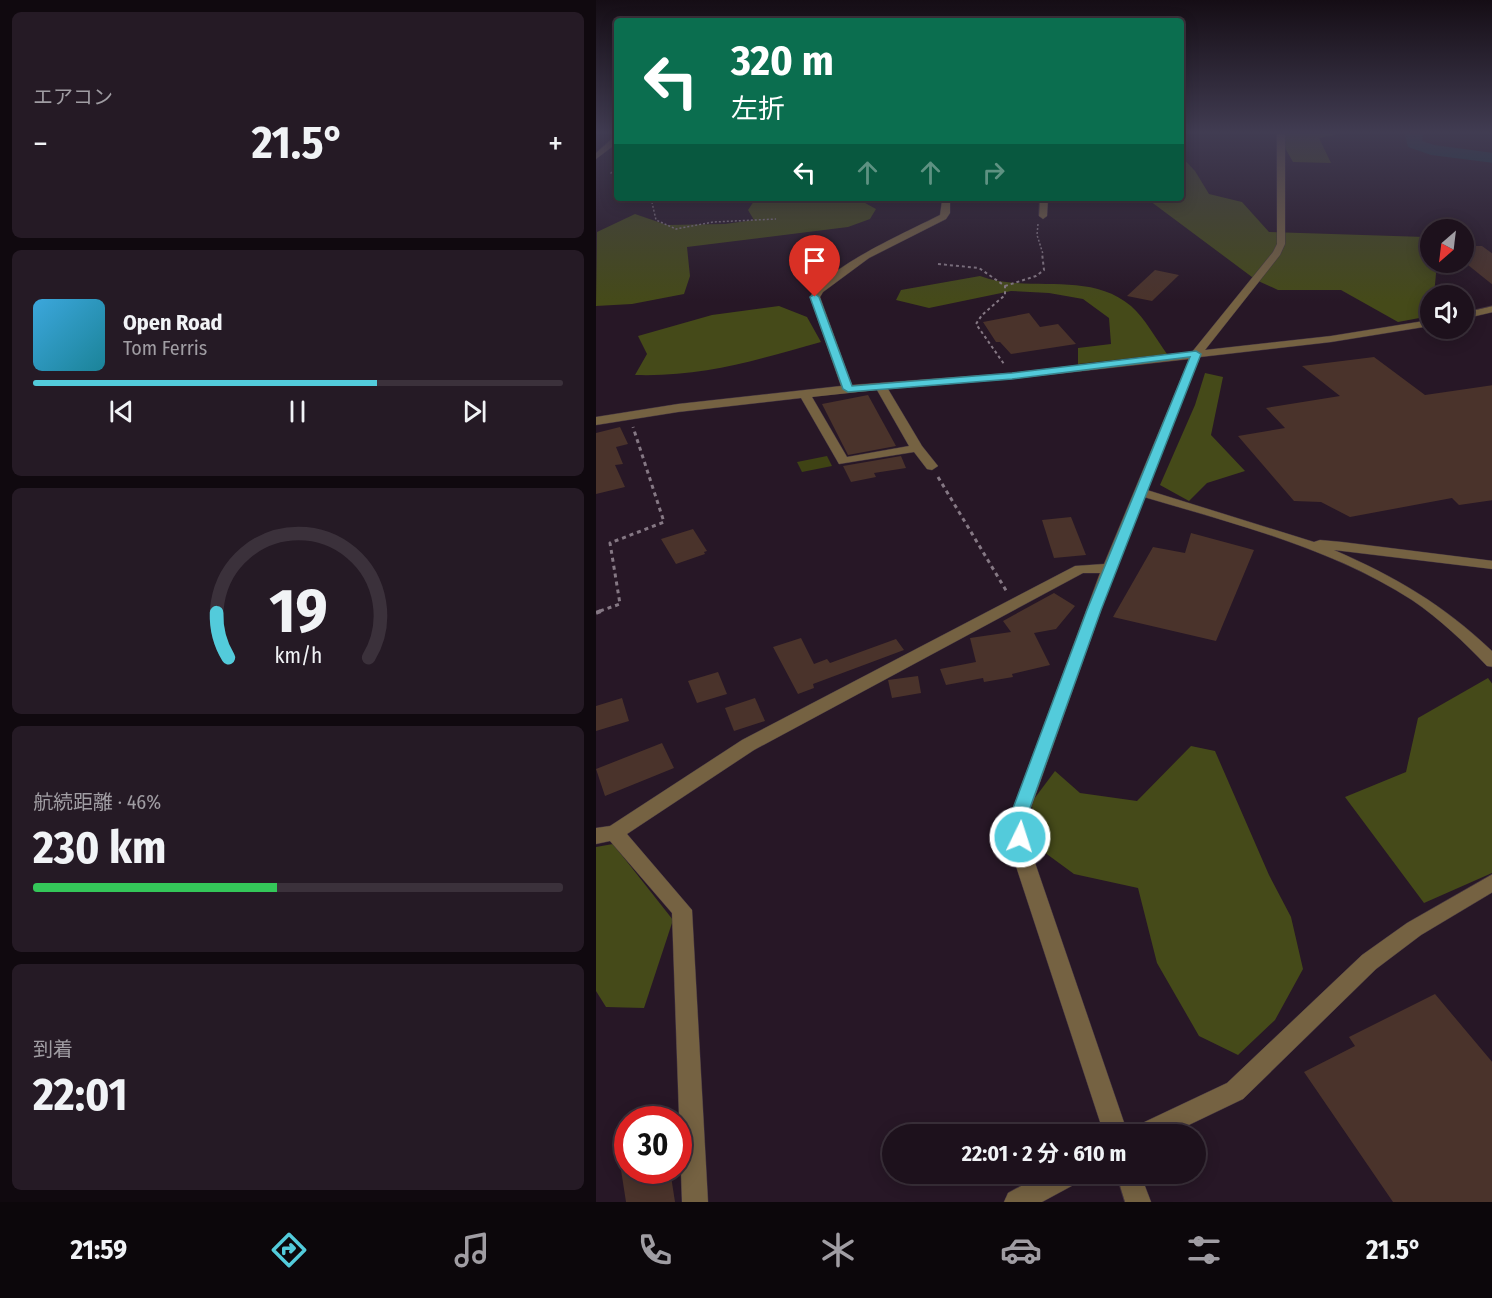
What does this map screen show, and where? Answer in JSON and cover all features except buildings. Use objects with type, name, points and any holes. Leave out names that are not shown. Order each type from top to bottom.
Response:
[{"type":"street","points":[[1113,1124],[1022,854],[1018,819],[1109,568],[1196,354],[1277,254],[1281,244],[1281,188]]},
{"type":"street","points":[[848,389],[815,304],[815,297],[819,290],[866,256],[943,217],[946,213],[946,201]]},
{"type":"street","points":[[1043,216],[1044,201]]},
{"type":"street","points":[[1474,313],[1493,309]]},
{"type":"street","points":[[596,421],[848,389],[1012,376],[1331,339],[1420,325]]},
{"type":"street","points":[[880,386],[917,448],[932,466]]},
{"type":"street","points":[[805,395],[843,461],[917,448]]},
{"type":"street","points":[[1140,492],[1302,542],[1375,572],[1438,611],[1493,662]]},
{"type":"street","points":[[1302,542],[1373,548],[1461,564],[1493,566]]},
{"type":"street","points":[[695,1202],[683,910],[605,834],[748,745],[1080,569],[1109,568]]},
{"type":"street","points":[[1165,1124],[1235,1091],[1369,962],[1414,929],[1493,882]]},
{"type":"street","points":[[1017,1202],[1050,1184]]},
{"type":"street","points":[[1132,1184],[1138,1202]]},
{"type":"path","points":[[652,201],[656,220],[672,228],[688,229],[703,222],[776,219]]},
{"type":"path","points":[[1005,286],[1036,276],[1044,270],[1046,259],[1036,227],[1043,216]]},
{"type":"path","points":[[938,264],[979,268],[1005,286],[1006,295],[982,315],[977,324],[1012,376]]},
{"type":"path","points":[[596,613],[620,604],[610,543],[664,522],[642,460],[630,415]]},
{"type":"path","points":[[932,466],[1014,604]]},
{"type":"green space","points":[[1184,188],[1205,188],[1209,194],[1242,202],[1269,232],[1420,237],[1420,273],[1436,273],[1435,285],[1420,285],[1420,318],[1398,322],[1341,290],[1278,290],[1256,280],[1150,201],[1184,201]]},
{"type":"green space","points":[[754,201],[861,201],[876,209],[870,219],[848,227],[687,247],[690,276],[684,294],[632,304],[596,306],[597,232],[635,214],[667,225],[725,224],[754,220],[748,210]]},
{"type":"green space","points":[[980,276],[1018,283],[1077,285],[1114,295],[1136,311],[1167,354],[1078,364],[1078,348],[1111,344],[1109,318],[1083,299],[1049,293],[1011,291],[929,308],[896,300],[901,290]]},
{"type":"green space","points":[[779,306],[807,317],[821,342],[730,366],[684,373],[635,375],[647,354],[638,336],[712,315]]},
{"type":"green space","points":[[1205,373],[1223,377],[1211,435],[1245,471],[1207,483],[1189,501],[1160,485],[1195,405]]},
{"type":"green space","points":[[827,456],[832,466],[802,472],[797,462]]},
{"type":"green space","points":[[1488,678],[1493,685],[1492,873],[1424,903],[1345,797],[1406,772],[1418,718]]},
{"type":"green space","points":[[1191,746],[1215,751],[1269,875],[1291,917],[1303,969],[1275,1020],[1238,1055],[1199,1036],[1157,963],[1138,888],[1074,874],[1044,852],[1031,803],[1055,771],[1080,793],[1137,801]]},
{"type":"green space","points":[[613,844],[673,920],[644,1008],[606,1007],[596,991],[596,847]]},
{"type":"route","points":[[815,297],[815,304],[848,389],[1012,376],[1196,354],[1109,568],[1018,819],[1020,837]]}]
